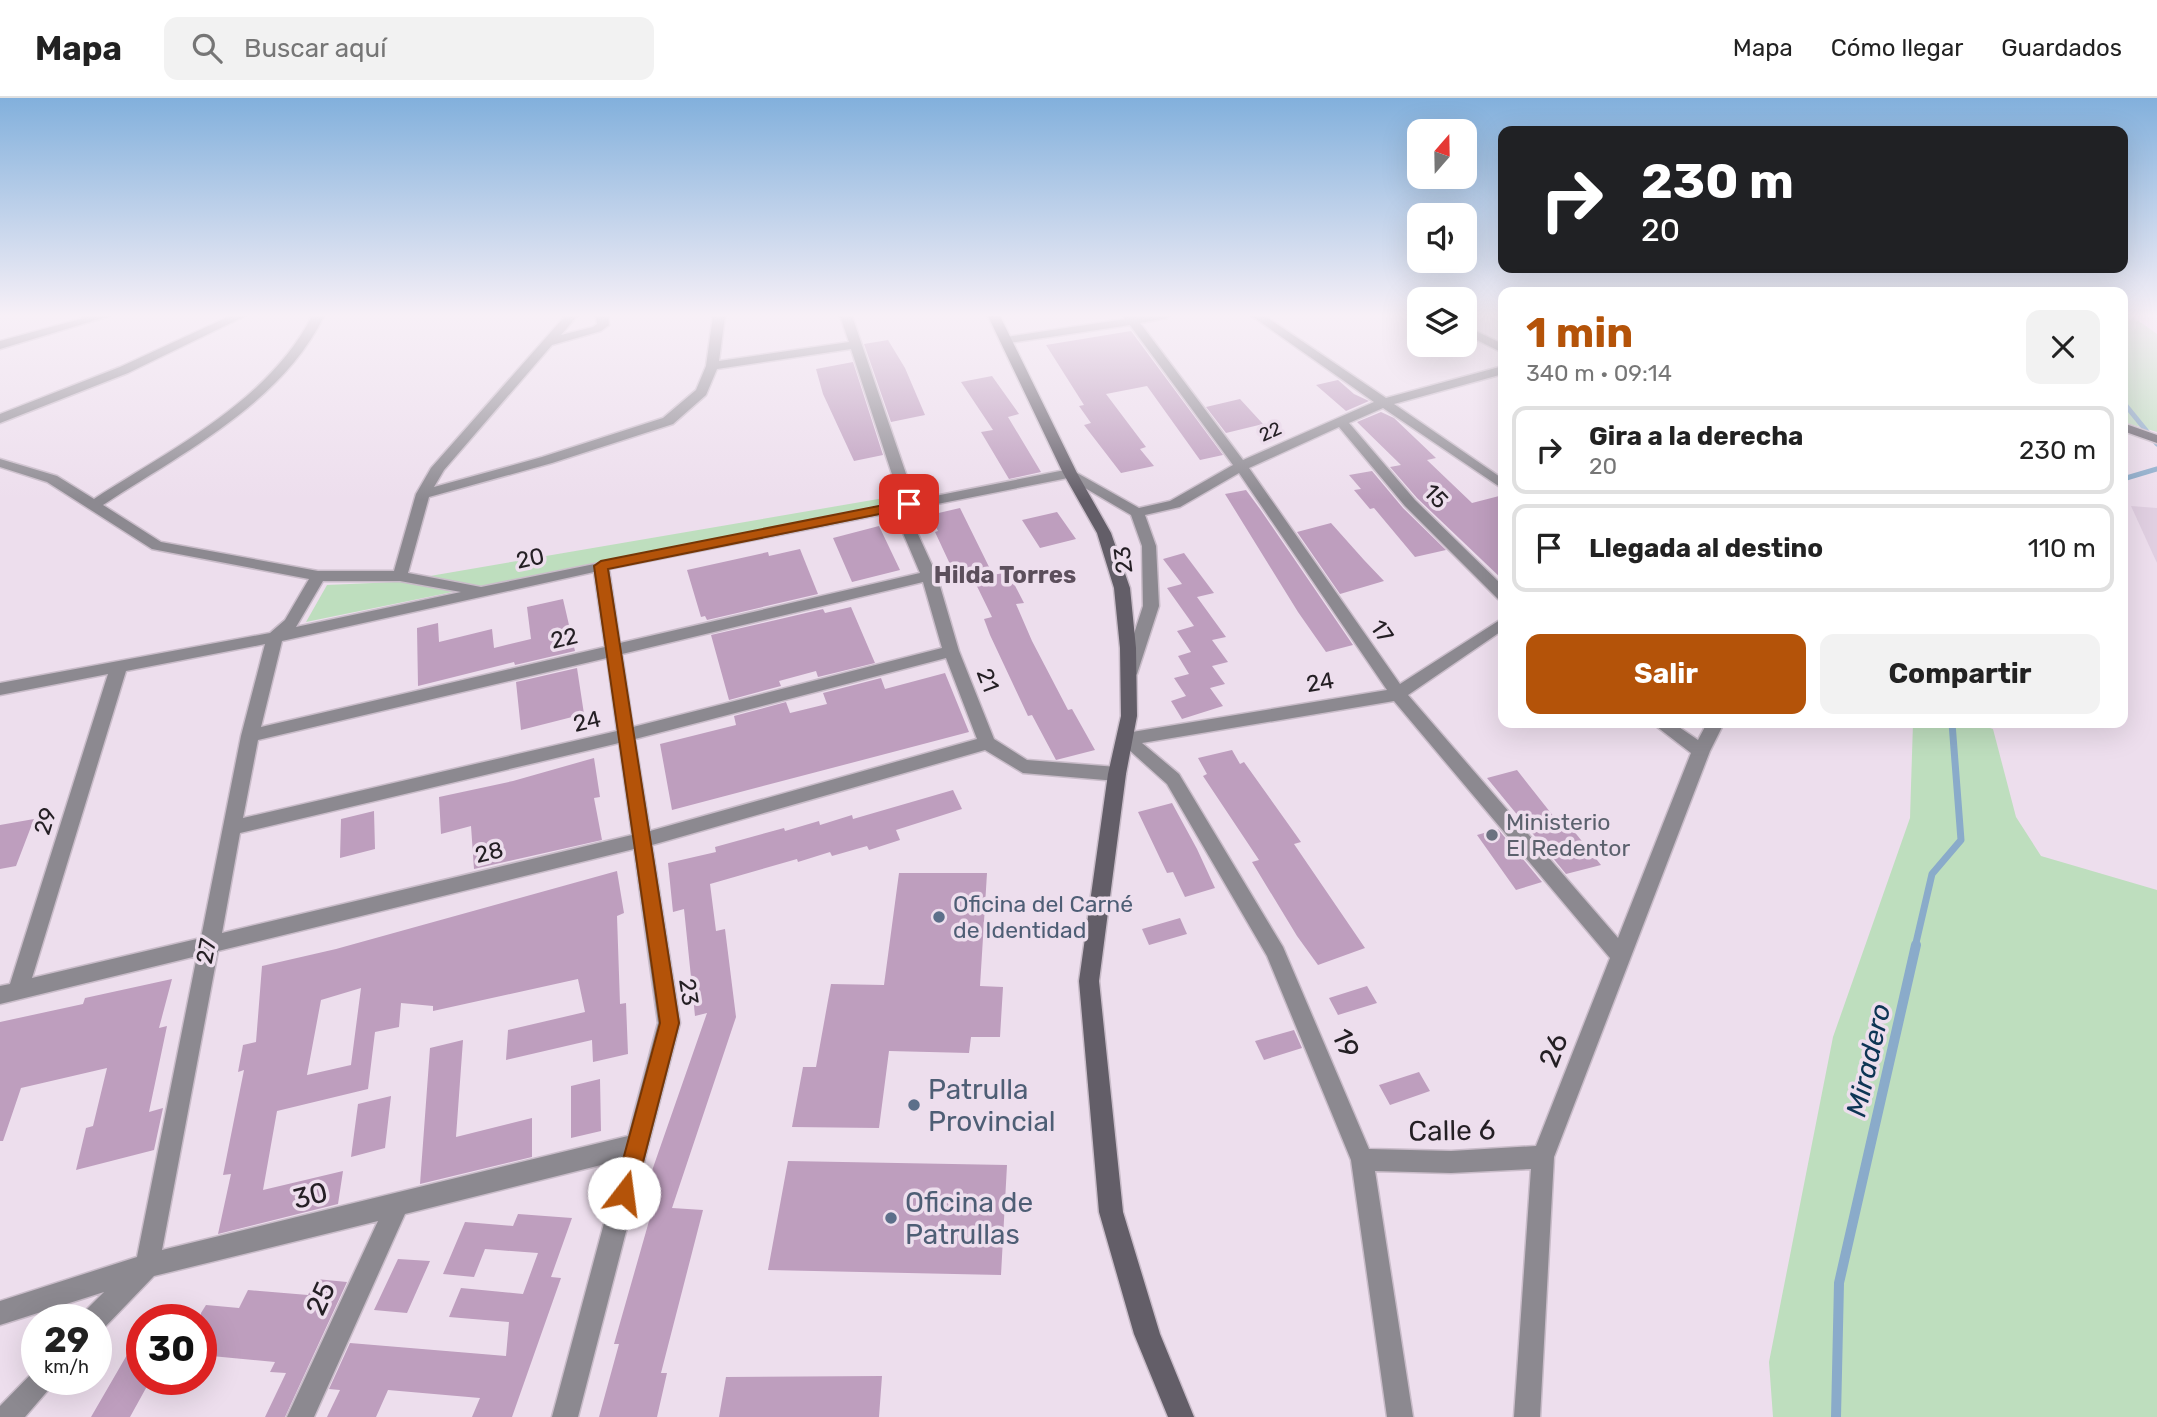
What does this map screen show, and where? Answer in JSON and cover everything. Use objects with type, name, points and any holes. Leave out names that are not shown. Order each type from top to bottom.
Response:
[{"type":"street","points":[[0,419],[105,378]]},
{"type":"street","points":[[93,506],[238,409],[272,378]]},
{"type":"street","points":[[400,576],[423,494],[438,468],[518,378]]},
{"type":"street","points":[[423,494],[547,460],[668,421],[702,392],[708,378]]},
{"type":"street","name":"21","points":[[864,378],[951,651],[987,743]]},
{"type":"street","name":"23","points":[[1024,378],[1070,472],[1104,533],[1122,587],[1128,678],[1126,739],[1117,774],[1089,981],[1110,1198],[1147,1335],[1181,1417]]},
{"type":"street","name":"17","points":[[1175,378],[1241,466],[1398,694],[1620,956]]},
{"type":"street","points":[[1346,378],[1498,482]]},
{"type":"street","name":"22","points":[[1137,513],[1175,504],[1241,466],[1383,403],[1476,378]]},
{"type":"street","name":"15","points":[[1342,422],[1410,503],[1498,590]]},
{"type":"street","points":[[2128,429],[2157,439]]},
{"type":"street","points":[[0,463],[52,479],[157,546],[318,576],[400,576],[484,591]]},
{"type":"street","name":"23","points":[[1070,472],[1137,513],[1149,546],[1151,606],[1128,678]]},
{"type":"street","name":"20","points":[[0,690],[275,637],[601,566],[1070,472]]},
{"type":"street","name":"23","points":[[565,1417],[669,1023],[601,566]]},
{"type":"street","name":"27","points":[[147,1266],[250,736],[275,637],[291,623],[318,576]]},
{"type":"street","name":"22","points":[[250,736],[929,576]]},
{"type":"street","name":"24","points":[[1126,739],[1398,694],[1498,626]]},
{"type":"street","name":"24","points":[[231,828],[626,735],[951,651]]},
{"type":"street","name":"29","points":[[9,993],[119,666]]},
{"type":"street","points":[[1668,728],[1701,751]]},
{"type":"street","name":"26","points":[[1527,1417],[1543,1157],[1620,956],[1712,728]]},
{"type":"street","name":"19","points":[[1126,739],[1173,779],[1276,953],[1362,1160],[1400,1417]]},
{"type":"street","points":[[987,743],[1023,766],[1117,774]]},
{"type":"street","name":"28","points":[[9,993],[642,840],[987,743]]},
{"type":"street","name":"30","points":[[0,1312],[147,1266],[637,1144]]},
{"type":"street","name":"Calle 6","points":[[1362,1160],[1451,1162],[1543,1157]]},
{"type":"street","name":"25","points":[[300,1417],[397,1205]]},
{"type":"street","points":[[110,1304],[147,1266]]},
{"type":"street","points":[[8,1417],[27,1395]]},
{"type":"shaded area","points":[[2131,506],[2157,508],[2157,563]]},
{"type":"green space","points":[[2128,378],[2157,378],[2157,432],[2128,423]]},
{"type":"green space","points":[[890,497],[893,502],[306,622],[327,585],[395,582]]},
{"type":"green space","points":[[1913,728],[1990,728],[1993,729],[2016,817],[2041,856],[2157,890],[2157,1417],[1773,1417],[1769,1362],[1833,1037],[1910,818]]},
{"type":"building","points":[[818,378],[858,378],[883,455],[854,461],[823,394]]},
{"type":"building","points":[[876,378],[909,378],[925,415],[891,422]]},
{"type":"building","points":[[993,378],[1019,414],[1008,417],[1041,472],[1009,479],[981,432],[993,430],[961,382]]},
{"type":"building","points":[[1067,378],[1166,378],[1223,455],[1200,460],[1147,386],[1106,394],[1146,447],[1140,449],[1154,466],[1121,473],[1084,425],[1091,423],[1079,406],[1084,405]]},
{"type":"building","points":[[1338,380],[1354,394],[1369,401],[1346,411],[1316,385]]},
{"type":"building","points":[[1240,399],[1263,424],[1226,433],[1206,407]]},
{"type":"building","points":[[1381,412],[1394,418],[1436,458],[1427,460],[1472,503],[1498,496],[1498,575],[1417,498],[1390,467],[1401,465],[1357,422]]},
{"type":"building","points":[[1372,471],[1403,508],[1446,550],[1415,557],[1374,508],[1370,509],[1354,490],[1361,489],[1349,475]]},
{"type":"building","points":[[1246,490],[1353,645],[1326,652],[1298,612],[1225,494]]},
{"type":"building","points":[[960,508],[993,575],[1008,572],[1024,603],[1016,604],[1032,641],[1068,710],[1072,709],[1095,750],[1056,760],[1032,715],[1028,716],[990,635],[984,619],[992,617],[971,574],[956,577],[935,532],[938,531],[930,515]]},
{"type":"building","points":[[1057,512],[1076,539],[1040,548],[1022,520]]},
{"type":"building","points":[[1331,523],[1384,581],[1340,594],[1297,532]]},
{"type":"building","points":[[879,526],[900,570],[852,582],[833,538]]},
{"type":"building","points":[[800,549],[818,594],[707,620],[705,616],[701,617],[687,570],[768,552],[769,556]]},
{"type":"building","points":[[1184,553],[1214,593],[1197,597],[1226,637],[1212,640],[1228,662],[1212,666],[1225,684],[1210,688],[1223,706],[1182,719],[1171,701],[1186,696],[1174,678],[1189,674],[1178,656],[1191,652],[1177,631],[1194,626],[1167,588],[1182,584],[1163,559]]},
{"type":"building","points":[[563,599],[575,651],[515,665],[514,662],[418,686],[417,628],[438,623],[439,642],[492,629],[494,648],[531,639],[527,607]]},
{"type":"building","points":[[851,607],[875,663],[818,677],[816,671],[779,681],[781,686],[729,700],[711,635],[823,609],[825,613]]},
{"type":"building","points":[[577,668],[584,714],[521,730],[516,682]]},
{"type":"building","points":[[945,673],[969,732],[672,810],[660,744],[736,725],[734,716],[786,702],[790,713],[827,704],[823,693],[881,678],[885,689]]},
{"type":"building","points":[[1232,750],[1240,764],[1244,762],[1301,842],[1294,844],[1365,948],[1318,965],[1297,936],[1252,862],[1259,860],[1203,776],[1207,774],[1198,758]]},
{"type":"building","points":[[594,758],[600,797],[594,798],[602,840],[474,869],[471,826],[441,834],[439,797],[513,781]]},
{"type":"building","points":[[1517,770],[1554,817],[1561,815],[1601,865],[1566,874],[1487,778]]},
{"type":"building","points":[[953,790],[962,809],[896,830],[900,840],[869,850],[867,846],[832,856],[830,852],[798,862],[797,859],[710,884],[716,931],[725,929],[736,1017],[672,1208],[703,1210],[661,1373],[667,1373],[657,1417],[599,1417],[619,1344],[614,1344],[659,1186],[647,1185],[707,1013],[695,1016],[684,909],[673,912],[668,863],[716,852],[715,847],[784,828],[785,831],[819,821],[820,825],[852,815],[853,819]]},
{"type":"building","points":[[1172,803],[1215,888],[1185,897],[1173,872],[1167,873],[1138,812]]},
{"type":"building","points":[[374,811],[375,849],[340,858],[341,819]]},
{"type":"building","points":[[34,819],[16,866],[0,869],[0,825]]},
{"type":"building","points":[[1498,829],[1542,882],[1516,890],[1477,835]]},
{"type":"building","points":[[617,871],[624,913],[617,916],[620,1004],[626,1003],[628,1054],[593,1062],[592,1040],[506,1060],[508,1030],[585,1012],[578,979],[433,1011],[433,1006],[401,1003],[399,1027],[375,1032],[368,1089],[277,1111],[263,1190],[343,1171],[338,1204],[218,1234],[231,1174],[223,1175],[244,1070],[238,1072],[243,1045],[256,1042],[262,966],[336,949]],"holes":[[[361,988],[351,1065],[307,1075],[321,1000]]]},
{"type":"building","points":[[899,873],[987,873],[980,986],[1003,987],[1000,1037],[971,1037],[969,1053],[889,1051],[879,1128],[792,1127],[803,1067],[816,1067],[831,984],[884,985]]},
{"type":"building","points":[[1180,918],[1187,934],[1149,945],[1142,929]]},
{"type":"building","points":[[172,979],[159,1028],[167,1026],[149,1112],[163,1108],[154,1150],[76,1170],[86,1128],[93,1126],[107,1068],[21,1088],[3,1141],[0,1141],[0,1022],[83,1004],[85,998]]},
{"type":"building","points":[[1367,986],[1377,1003],[1338,1015],[1329,998]]},
{"type":"building","points":[[1294,1030],[1302,1048],[1264,1060],[1255,1041]]},
{"type":"building","points":[[463,1040],[456,1137],[532,1118],[532,1157],[420,1184],[430,1048]]},
{"type":"building","points":[[1419,1072],[1430,1091],[1390,1105],[1379,1085]]},
{"type":"building","points":[[600,1079],[601,1131],[571,1138],[571,1086]]},
{"type":"building","points":[[391,1096],[385,1148],[351,1157],[358,1104]]},
{"type":"building","name":"Oficina de Patrullas","points":[[788,1161],[1007,1165],[1001,1275],[768,1270]]},
{"type":"building","points":[[518,1214],[572,1218],[551,1277],[561,1278],[512,1417],[472,1417],[480,1398],[388,1390],[376,1417],[327,1417],[340,1390],[329,1389],[350,1343],[506,1356],[509,1322],[449,1317],[461,1288],[523,1294],[538,1253],[485,1249],[474,1277],[443,1274],[465,1222],[513,1226]]},
{"type":"building","points":[[398,1259],[430,1261],[407,1313],[374,1310]]},
{"type":"building","points":[[316,1279],[347,1282],[285,1417],[265,1417],[286,1373],[270,1372],[275,1362],[217,1357],[217,1306],[239,1308],[248,1290],[308,1295]]},
{"type":"building","points":[[126,1357],[126,1395],[142,1395],[130,1417],[91,1417],[104,1395],[112,1395],[112,1381]]},
{"type":"building","points":[[882,1376],[879,1417],[719,1417],[726,1377]]},
{"type":"waterway","name":"Miradero","points":[[2128,408],[2157,444]]},
{"type":"waterway","name":"Miradero","points":[[2128,478],[2157,469]]},
{"type":"waterway","name":"Miradero","points":[[1915,947],[1932,874],[1961,840],[1952,728]]},
{"type":"waterway","name":"Miradero","points":[[1836,1417],[1839,1283],[1916,945]]},
{"type":"place","name":"Ministerio El Redentor","points":[[1492,835]]},
{"type":"place","name":"Oficina del Carné de Identidad","points":[[939,917]]},
{"type":"place","name":"Patrulla Provincial","points":[[914,1105]]},
{"type":"place","name":"Oficina de Patrullas","points":[[891,1218]]},
{"type":"district","name":"Hilda Torres","points":[[1005,575]]},
{"type":"route","points":[[624,1193],[669,1023],[601,566],[909,504]]}]
